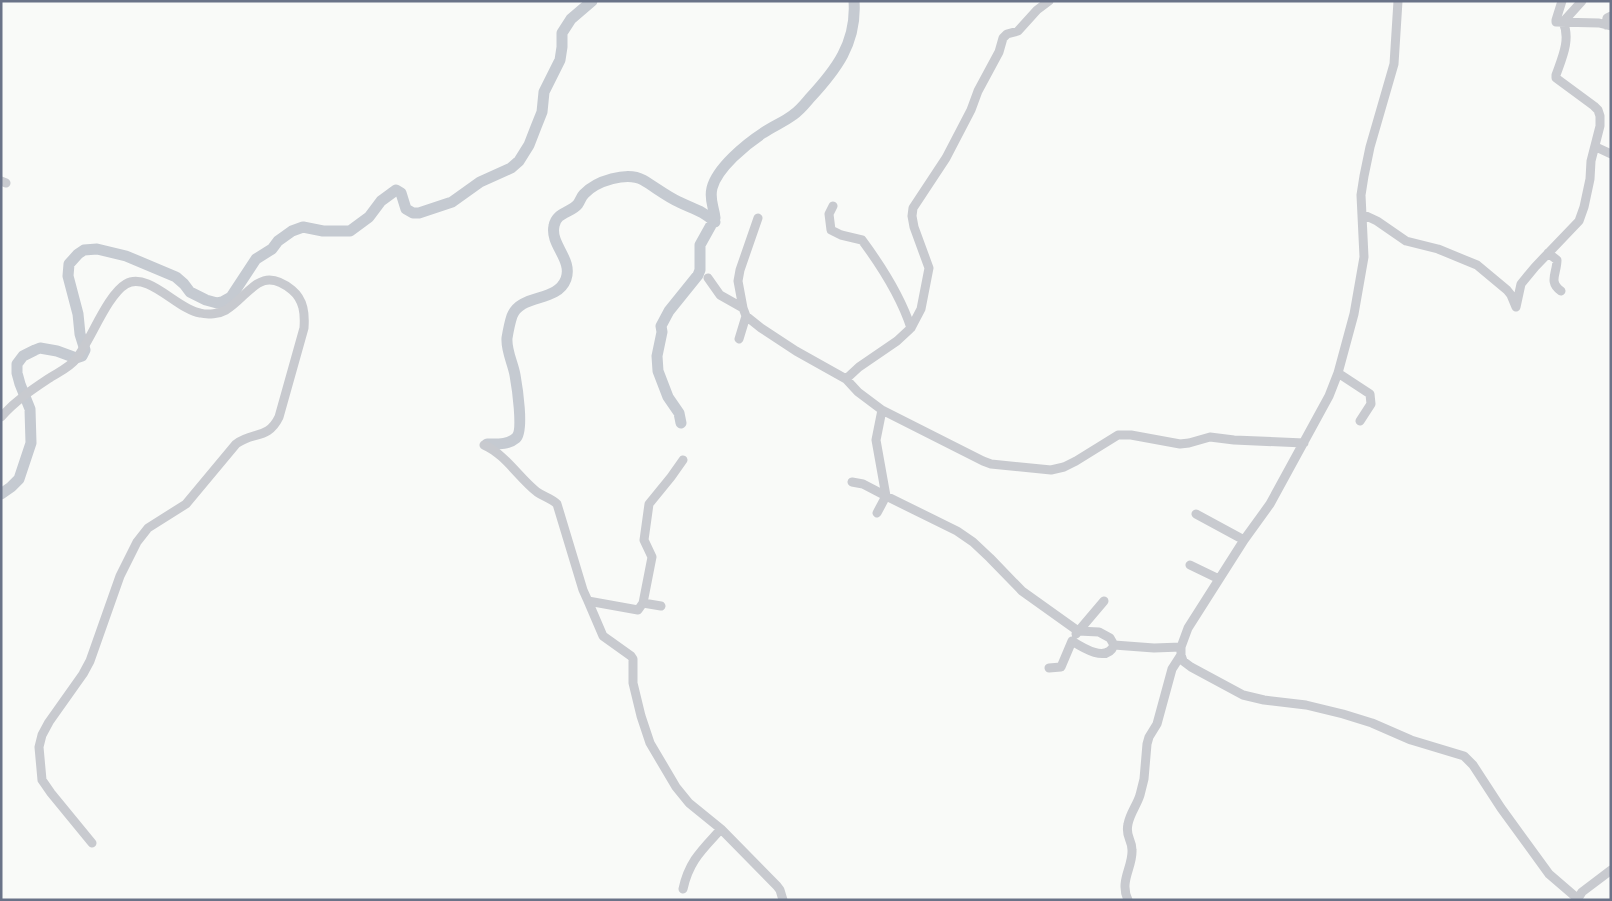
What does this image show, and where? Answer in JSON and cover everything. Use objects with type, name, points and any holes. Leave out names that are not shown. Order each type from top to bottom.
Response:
[{"type":"street","points":[[846,379],[897,341],[911,328],[921,309],[929,268],[914,227],[913,208],[946,158],[999,52],[1002,38],[1007,34],[1018,31],[1037,10],[1050,1]]},
{"type":"street","points":[[1128,900],[1125,889],[1126,877],[1132,853],[1131,843],[1127,835],[1128,822],[1138,804],[1149,738],[1157,724],[1172,669],[1181,651],[1184,634],[1244,540],[1270,504],[1329,396],[1338,373],[1354,314],[1364,257],[1361,195],[1365,167],[1394,64],[1398,1]]},
{"type":"street","points":[[1562,1],[1557,22],[1599,23],[1608,26],[1607,18],[1611,16]]},
{"type":"street","points":[[1563,22],[1582,1]]},
{"type":"street","points":[[1507,290],[1514,289],[1521,284],[1579,221],[1590,179],[1591,161],[1596,146],[1600,116],[1598,110],[1556,78],[1566,44],[1563,22]]},
{"type":"street","points":[[1596,146],[1611,154]]},
{"type":"street","points":[[833,206],[829,214],[830,230],[862,240],[892,287],[911,328]]},
{"type":"street","points":[[1362,214],[1377,221],[1406,241],[1438,249],[1477,265],[1507,290],[1516,306],[1521,284]]},
{"type":"street","points":[[739,339],[745,312],[738,281],[758,218]]},
{"type":"street","points":[[1548,253],[1557,260],[1554,283],[1555,287],[1561,291]]},
{"type":"street","points":[[708,278],[720,295],[745,312],[761,328],[796,351],[846,379],[858,392],[882,410],[991,464],[1051,470],[1076,462],[1112,438],[1122,435],[1180,444],[1210,437],[1304,443]]},
{"type":"street","points":[[1,417],[25,394],[74,362],[114,294],[128,283],[138,281],[162,292],[186,309],[199,313],[212,314],[225,311],[256,283],[265,280],[274,280],[285,284],[295,292],[302,303],[305,317],[304,328],[275,426],[270,431],[242,439],[186,504],[148,528],[143,534],[129,556],[120,576],[90,661],[42,735],[39,747],[42,780],[92,843]]},
{"type":"street","points":[[1338,373],[1370,394],[1371,404],[1360,421]]},
{"type":"street","points":[[877,513],[886,496],[876,440],[882,410]]},
{"type":"street","points":[[484,445],[494,450],[537,492],[557,504],[568,545],[603,636],[632,656],[633,683],[650,743],[676,787],[689,803],[721,829],[777,886],[783,900]]},
{"type":"street","points":[[588,601],[638,610],[643,602],[652,558],[644,540],[649,504],[684,460]]},
{"type":"street","points":[[852,482],[863,484],[957,531],[990,558],[1022,592],[1078,631],[1099,632],[1110,638],[1114,645]]},
{"type":"street","points":[[1196,514],[1244,540]]},
{"type":"street","points":[[1190,565],[1219,579]]},
{"type":"street","points":[[1049,668],[1061,667],[1078,631],[1104,601]]},
{"type":"street","points":[[643,602],[661,606]]},
{"type":"street","points":[[1072,641],[1088,651],[1094,652],[1111,651],[1114,645]]},
{"type":"street","points":[[1114,645],[1181,651]]},
{"type":"street","points":[[1181,651],[1183,661],[1191,667],[1243,695],[1264,700],[1306,705],[1343,714],[1372,723],[1412,740],[1464,756],[1473,765],[1501,808],[1549,874],[1566,891],[1578,899],[1582,892],[1611,870]]},
{"type":"street","points":[[682,889],[688,869],[721,829]]},
{"type":"waterway","points":[[1,494],[19,479],[31,443],[30,409],[20,384],[17,364],[23,356],[40,348],[57,351],[76,358],[82,356],[85,350],[68,276],[69,264],[78,254],[84,250],[97,249],[126,256],[176,277],[190,292],[217,303],[231,297],[256,259],[272,249],[278,241],[292,231],[303,227],[323,231],[350,231],[369,217],[381,201],[396,190],[401,193],[406,209],[413,213],[419,213],[452,202],[480,182],[511,168],[519,161],[529,145],[542,112],[544,92],[560,60],[562,33],[571,19],[592,1]]},
{"type":"waterway","points":[[681,423],[679,413],[668,397],[658,371],[657,356],[662,332],[661,326],[669,311],[700,270],[700,245],[715,218],[711,196],[715,180],[726,165],[741,150],[763,133],[795,113],[828,77],[843,55],[848,43],[852,30],[854,1]]},
{"type":"waterway","points":[[487,444],[510,442],[518,434],[520,427],[518,398],[507,336],[512,316],[517,309],[523,304],[555,292],[566,279],[567,265],[554,233],[555,221],[561,215],[575,207],[582,196],[596,185],[620,177],[636,177],[674,200],[702,212],[715,222]]}]
